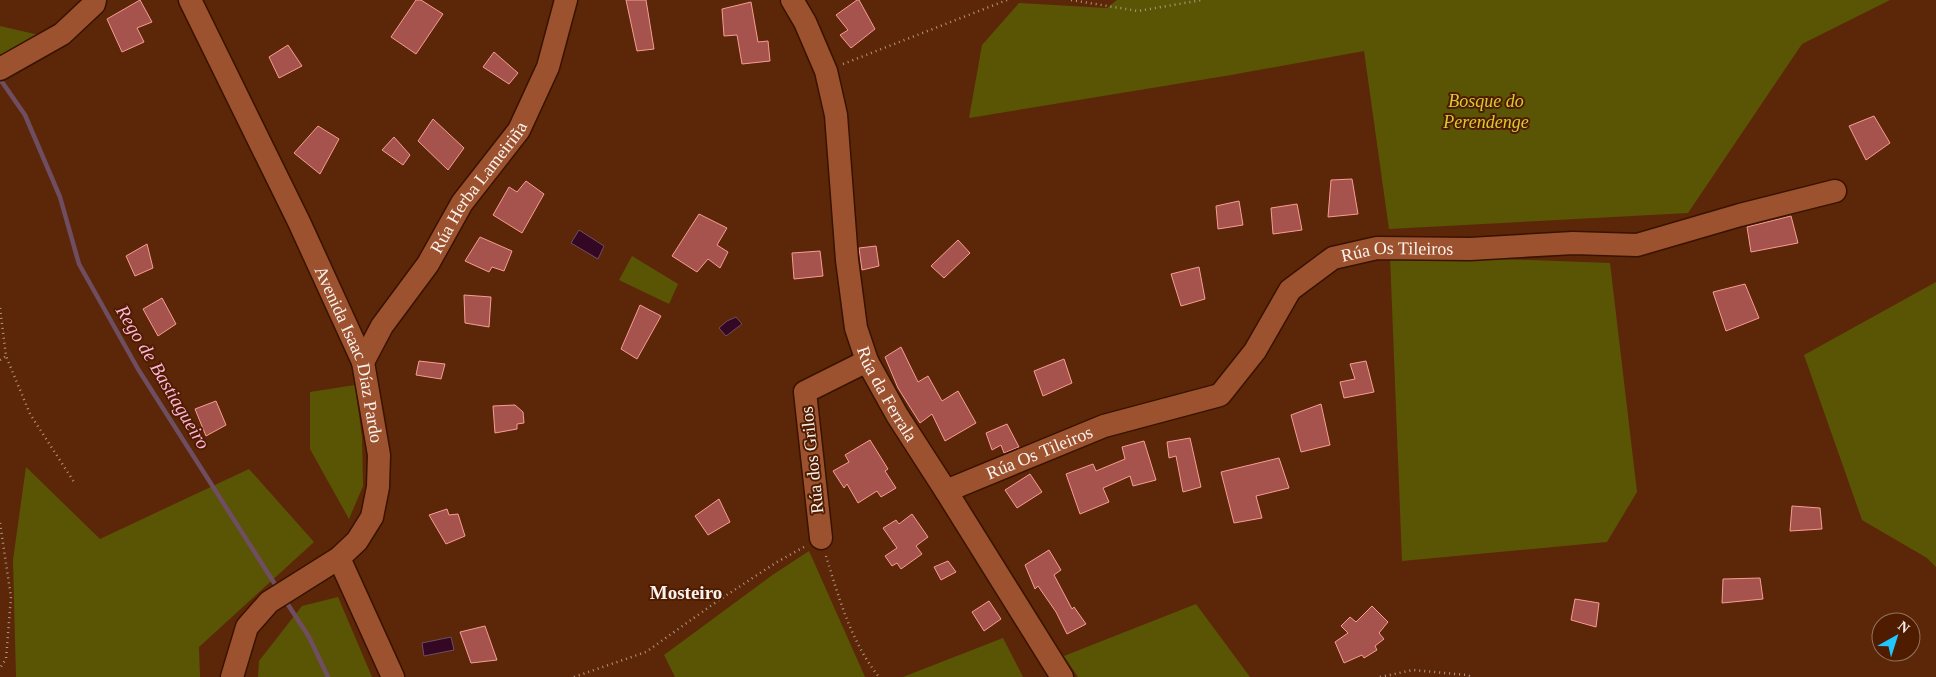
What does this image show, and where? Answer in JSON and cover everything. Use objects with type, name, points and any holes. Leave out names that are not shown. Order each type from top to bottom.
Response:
[{"type":"street","points":[[0,69],[62,34],[94,4],[95,0]]},
{"type":"street","name":"Avenida Isaac Díaz Pardo","points":[[190,0],[303,230],[364,362],[378,455],[378,487],[372,516],[357,541],[339,558],[294,585],[263,608],[247,627],[232,677]]},
{"type":"street","name":"Rúa Herba Lameiriña","points":[[364,362],[382,326],[428,264],[462,203],[519,130],[548,67],[566,0]]},
{"type":"street","name":"Rúa da Ferrala","points":[[792,0],[806,22],[826,71],[836,115],[847,260],[856,328],[867,361],[897,415],[1062,677]]},
{"type":"street","name":"Rúa Os Tileiros","points":[[946,491],[1104,426],[1220,395],[1255,351],[1290,290],[1333,258],[1377,248],[1470,249],[1573,243],[1637,245],[1740,215],[1835,191]]},
{"type":"street","name":"Rúa dos Grilos","points":[[821,538],[805,392],[867,361]]},
{"type":"street","points":[[339,558],[393,677]]},
{"type":"path","points":[[826,71],[1007,0]]},
{"type":"path","points":[[1072,0],[1138,11],[1202,0]]},
{"type":"path","points":[[0,308],[6,356],[30,414],[74,482]]},
{"type":"path","points":[[0,360],[6,356]]},
{"type":"path","points":[[0,523],[10,597],[6,658],[0,668]]},
{"type":"path","points":[[574,677],[646,652],[719,600],[777,562],[821,538],[844,615],[872,668],[879,677]]},
{"type":"path","points":[[1380,677],[1413,670],[1472,677]]},
{"type":"green space","name":"Bosque do Perendenge","points":[[1117,0],[1890,0],[1802,44],[1688,213],[1389,229],[1364,51],[969,118],[982,45],[1019,3],[1107,8]]},
{"type":"green space","points":[[0,26],[43,36],[0,55]]},
{"type":"green space","points":[[1390,255],[1610,263],[1637,492],[1607,542],[1402,561]]},
{"type":"green space","points":[[632,256],[678,284],[669,304],[619,280]]},
{"type":"green space","points":[[1936,282],[1936,567],[1927,558],[1862,520],[1804,355]]},
{"type":"green space","points":[[355,385],[362,438],[363,486],[349,519],[310,449],[310,392]]},
{"type":"green space","points":[[26,467],[100,539],[249,469],[314,542],[199,647],[200,677],[16,677],[13,560]]},
{"type":"green space","points":[[809,551],[865,677],[675,677],[664,655],[771,576]]},
{"type":"green space","points":[[338,597],[372,677],[258,677],[259,661],[302,606]]},
{"type":"green space","points":[[1196,604],[1250,677],[1078,677],[1064,656]]},
{"type":"green space","points":[[1003,638],[1023,677],[903,677]]},
{"type":"shaded area","points":[[579,230],[604,246],[598,259],[571,243]]},
{"type":"shaded area","points":[[736,317],[742,324],[726,336],[719,328],[727,321]]},
{"type":"shaded area","points":[[451,637],[454,650],[424,656],[422,643]]},
{"type":"building","points":[[140,0],[152,22],[137,28],[144,42],[122,52],[107,19]]},
{"type":"building","points":[[416,0],[421,0],[443,14],[416,54],[391,37]]},
{"type":"building","points":[[626,0],[646,0],[654,49],[637,51]]},
{"type":"building","points":[[859,0],[875,29],[851,48],[840,35],[848,30],[836,15]]},
{"type":"building","points":[[751,2],[758,42],[768,41],[770,61],[742,64],[737,35],[724,36],[722,9]]},
{"type":"building","points":[[288,45],[302,66],[279,78],[269,57]]},
{"type":"building","points":[[494,52],[518,73],[509,84],[483,67]]},
{"type":"building","points":[[1874,116],[1890,143],[1866,160],[1849,126]]},
{"type":"building","points":[[433,119],[464,148],[448,170],[418,141]]},
{"type":"building","points":[[318,126],[339,139],[320,174],[294,153]]},
{"type":"building","points":[[394,137],[410,155],[403,165],[382,150]]},
{"type":"building","points":[[1352,179],[1358,214],[1328,217],[1331,180]]},
{"type":"building","points":[[526,181],[544,194],[522,233],[493,215],[509,187],[517,192]]},
{"type":"building","points":[[1239,201],[1243,225],[1218,229],[1216,206]]},
{"type":"building","points":[[1297,204],[1302,230],[1273,234],[1271,208]]},
{"type":"building","points":[[699,214],[727,228],[717,245],[728,252],[720,268],[708,259],[697,272],[672,256]]},
{"type":"building","points":[[1791,216],[1798,243],[1751,252],[1747,227]]},
{"type":"building","points":[[480,237],[512,251],[504,271],[492,267],[489,272],[465,261]]},
{"type":"building","points":[[958,240],[970,253],[944,278],[931,266]]},
{"type":"building","points":[[147,244],[153,268],[135,276],[126,256]]},
{"type":"building","points":[[876,246],[879,266],[862,270],[859,248]]},
{"type":"building","points":[[820,251],[823,276],[794,279],[792,253]]},
{"type":"building","points":[[1199,267],[1205,299],[1181,306],[1171,274]]},
{"type":"building","points":[[1745,284],[1759,318],[1726,331],[1713,292]]},
{"type":"building","points":[[464,295],[491,297],[489,327],[465,323]]},
{"type":"building","points":[[162,298],[176,324],[158,336],[143,309]]},
{"type":"building","points":[[640,305],[661,316],[637,359],[621,349]]},
{"type":"building","points":[[901,347],[918,382],[928,376],[942,401],[958,391],[976,423],[945,441],[932,414],[920,423],[898,388],[885,357]]},
{"type":"building","points":[[1064,359],[1072,383],[1043,396],[1034,371]]},
{"type":"building","points":[[419,361],[445,364],[441,379],[416,375]]},
{"type":"building","points":[[1366,361],[1374,392],[1344,398],[1340,382],[1355,379],[1350,364]]},
{"type":"building","points":[[216,401],[226,425],[206,436],[195,409]]},
{"type":"building","points":[[1321,404],[1330,445],[1301,452],[1291,415]]},
{"type":"building","points":[[515,405],[523,412],[524,423],[517,424],[517,429],[495,433],[493,406]]},
{"type":"building","points":[[1007,424],[1019,447],[1004,453],[1001,445],[992,450],[986,433]]},
{"type":"building","points":[[1190,438],[1201,487],[1183,492],[1176,456],[1169,458],[1167,442]]},
{"type":"building","points":[[870,440],[888,469],[885,471],[896,488],[881,497],[877,491],[858,503],[847,484],[844,488],[833,471],[849,462],[845,455]]},
{"type":"building","points":[[1144,441],[1156,480],[1133,486],[1130,476],[1103,488],[1109,502],[1080,514],[1066,474],[1093,464],[1096,471],[1125,459],[1122,447]]},
{"type":"building","points":[[1279,458],[1289,488],[1256,496],[1262,518],[1234,523],[1221,472]]},
{"type":"building","points":[[1030,474],[1042,492],[1017,508],[1005,490]]},
{"type":"building","points":[[719,499],[730,522],[708,535],[695,516]]},
{"type":"building","points":[[1792,506],[1820,508],[1822,529],[1790,531]]},
{"type":"building","points":[[447,509],[449,515],[458,514],[465,536],[446,544],[429,515]]},
{"type":"building","points":[[912,514],[928,537],[916,546],[922,554],[901,569],[897,563],[892,566],[885,556],[897,548],[883,528],[896,520],[899,524]]},
{"type":"building","points":[[1049,550],[1061,570],[1054,575],[1072,609],[1074,607],[1086,624],[1067,634],[1056,612],[1038,586],[1035,589],[1025,565]]},
{"type":"building","points":[[948,561],[956,572],[941,580],[934,567]]},
{"type":"building","points":[[1760,578],[1763,599],[1722,603],[1723,579]]},
{"type":"building","points":[[1575,599],[1599,603],[1596,627],[1571,620]]},
{"type":"building","points":[[989,601],[1001,619],[984,631],[972,612]]},
{"type":"building","points":[[1372,606],[1388,622],[1379,633],[1384,639],[1375,646],[1377,650],[1364,658],[1362,655],[1344,663],[1335,642],[1348,633],[1341,626],[1350,617],[1356,622]]},
{"type":"building","points":[[485,626],[497,660],[471,663],[460,632]]},
{"type":"waterway","name":"Rego de Bastiagueiro","points":[[0,79],[25,115],[60,197],[79,264],[138,369],[278,589]]},
{"type":"waterway","name":"Rego de Bastiagueiro","points":[[285,600],[309,637],[328,677]]},
{"type":"district","name":"Mosteiro","points":[[686,592]]}]
